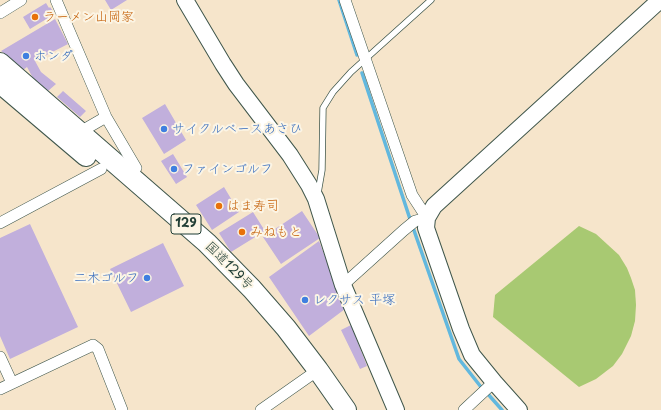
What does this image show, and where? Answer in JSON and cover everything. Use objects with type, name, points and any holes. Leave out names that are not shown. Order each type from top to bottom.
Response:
[{"type":"highway","name":"国道129号","points":[[0,63],[80,132],[100,159],[130,175],[207,243],[252,289],[286,328],[313,373],[330,410]]},
{"type":"highway","name":"国道129号","points":[[0,83],[100,159],[242,297],[346,410]]},
{"type":"street","points":[[0,13],[21,0]]},
{"type":"street","points":[[56,0],[106,117],[136,168],[130,175]]},
{"type":"street","points":[[185,0],[223,64],[251,104],[302,171],[316,200],[344,285],[364,337],[396,410]]},
{"type":"street","points":[[346,0],[412,195],[426,228],[461,329],[472,355],[519,410]]},
{"type":"street","points":[[344,285],[404,230],[421,219],[660,0]]},
{"type":"street","points":[[80,132],[106,117]]},
{"type":"street","points":[[0,223],[100,159],[118,137]]},
{"type":"street","points":[[0,389],[93,345],[98,349],[122,410]]},
{"type":"street","points":[[0,357],[12,383]]},
{"type":"street","points":[[261,410],[313,373]]},
{"type":"street","points":[[464,410],[494,382]]},
{"type":"lane","points":[[316,200],[322,170],[323,108],[333,92],[351,72],[431,0]]},
{"type":"green space","points":[[579,226],[596,234],[619,255],[631,278],[635,290],[636,305],[635,321],[631,336],[622,354],[613,366],[596,379],[579,387],[493,317],[495,295]]},
{"type":"building","points":[[105,0],[127,0],[111,10]]},
{"type":"building","points":[[46,3],[53,11],[51,12],[53,15],[30,29],[23,17]]},
{"type":"building","name":"ホンダ","points":[[55,19],[68,44],[35,61],[41,72],[56,84],[48,91],[33,78],[27,67],[23,70],[1,51]]},
{"type":"building","points":[[63,91],[86,111],[80,117],[57,97]]},
{"type":"building","name":"サイクルベースあさひ","points":[[165,104],[186,140],[164,154],[142,118]]},
{"type":"building","name":"ファインゴルフ","points":[[173,154],[187,177],[176,184],[161,161]]},
{"type":"building","points":[[224,187],[239,212],[212,230],[196,205]]},
{"type":"building","points":[[302,211],[320,238],[281,264],[263,237]]},
{"type":"building","name":"みねもと","points":[[253,212],[265,231],[231,252],[219,233]]},
{"type":"building","points":[[30,224],[78,327],[10,359],[0,336],[0,238]]},
{"type":"building","points":[[319,241],[345,309],[309,336],[269,277]]},
{"type":"building","name":"二木ゴルフ","points":[[163,243],[184,286],[131,312],[110,269]]},
{"type":"building","points":[[351,325],[367,366],[360,369],[341,330]]},
{"type":"waterway","points":[[339,0],[357,55]]},
{"type":"waterway","points":[[362,73],[410,219],[459,359],[481,387]]},
{"type":"waterway","points":[[487,393],[502,410]]},
{"type":"place","name":"ラーメン山岡家","points":[[35,17]]},
{"type":"place","name":"ホンダ","points":[[26,56]]},
{"type":"place","name":"サイクルベースあさひ","points":[[164,129]]},
{"type":"place","name":"ファインゴルフ","points":[[174,169]]},
{"type":"place","name":"はま寿司","points":[[219,206]]},
{"type":"place","name":"みねもと","points":[[242,232]]},
{"type":"place","name":"二木ゴルフ","points":[[147,278]]},
{"type":"place","name":"レクサス 平塚","points":[[305,300]]}]
